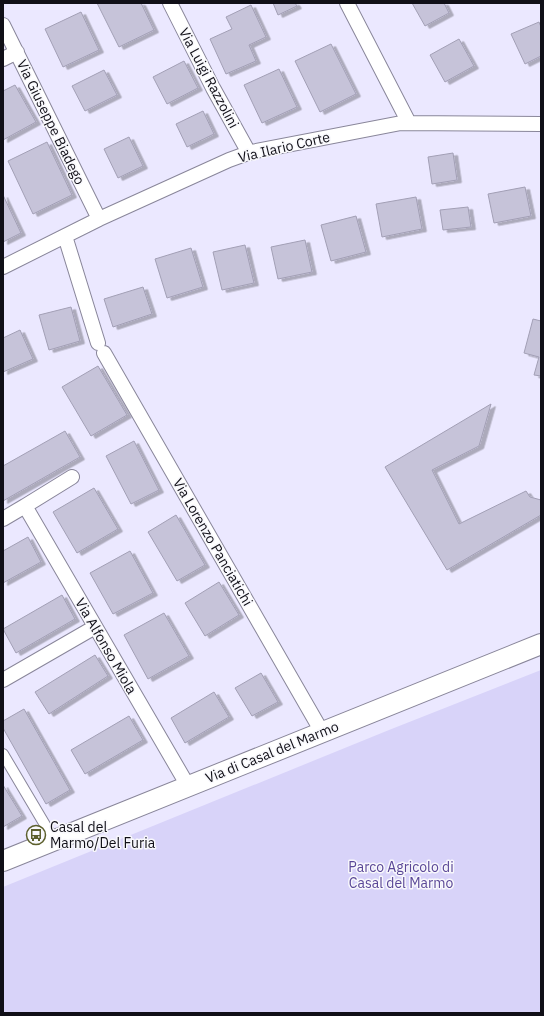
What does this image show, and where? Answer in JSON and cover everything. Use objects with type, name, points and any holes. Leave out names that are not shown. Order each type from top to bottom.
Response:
[{"type":"main road","name":"Via di Casal del Marmo","points":[[3,861],[541,644]]},
{"type":"street","name":"Via Luigi Razzolini","points":[[170,3],[249,153]]},
{"type":"street","points":[[347,3],[408,123]]},
{"type":"street","name":"Via Giuseppe Biadego","points":[[3,25],[99,219]]},
{"type":"street","points":[[3,59],[17,52]]},
{"type":"street","name":"Via Ilario Corte","points":[[3,267],[99,219],[229,160],[259,150],[394,124],[541,124]]},
{"type":"street","name":"Via Lorenzo Panciatichi","points":[[65,236],[101,348],[322,732]]},
{"type":"street","points":[[3,519],[72,477]]},
{"type":"street","name":"Via Alfonso Miola","points":[[25,506],[188,786]]},
{"type":"street","points":[[3,680],[95,627]]},
{"type":"street","points":[[3,754],[54,840]]},
{"type":"green space","name":"Parco Agricolo di Casal del Marmo","points":[[541,670],[541,1013],[3,1013],[3,887],[389,730]]},
{"type":"building","points":[[97,3],[141,3],[154,30],[119,47]]},
{"type":"building","points":[[273,3],[295,3],[297,6],[278,15]]},
{"type":"building","points":[[412,3],[444,3],[449,13],[425,26]]},
{"type":"building","points":[[251,5],[266,37],[249,45],[256,61],[226,74],[210,39],[232,29],[226,17]]},
{"type":"building","points":[[81,12],[99,50],[63,67],[45,29]]},
{"type":"building","points":[[539,22],[541,27],[541,56],[525,64],[511,34]]},
{"type":"building","points":[[459,39],[474,66],[445,82],[430,55]]},
{"type":"building","points":[[331,44],[356,94],[320,112],[295,61]]},
{"type":"building","points":[[184,61],[198,88],[167,104],[153,77]]},
{"type":"building","points":[[279,69],[297,107],[262,123],[244,85]]},
{"type":"building","points":[[104,70],[117,95],[85,111],[72,86]]},
{"type":"building","points":[[15,85],[36,122],[3,140],[3,91]]},
{"type":"building","points":[[203,111],[214,134],[187,147],[176,124]]},
{"type":"building","points":[[129,137],[143,166],[118,178],[104,149]]},
{"type":"building","points":[[47,142],[72,195],[33,214],[8,161]]},
{"type":"building","points":[[453,153],[457,180],[432,184],[428,157]]},
{"type":"building","points":[[525,187],[531,216],[494,223],[488,194]]},
{"type":"building","points":[[3,195],[21,233],[3,242]]},
{"type":"building","points":[[416,197],[422,229],[382,237],[376,204]]},
{"type":"building","points":[[468,207],[471,227],[443,230],[440,210]]},
{"type":"building","points":[[356,216],[366,252],[331,261],[321,225]]},
{"type":"building","points":[[305,240],[312,272],[278,279],[271,247]]},
{"type":"building","points":[[245,245],[254,283],[222,290],[213,252]]},
{"type":"building","points":[[191,248],[203,287],[167,298],[155,259]]},
{"type":"building","points":[[143,287],[152,314],[113,327],[104,299]]},
{"type":"building","points":[[71,307],[80,341],[49,350],[39,315]]},
{"type":"building","points":[[533,319],[541,321],[541,376],[534,375],[539,357],[524,353]]},
{"type":"building","points":[[20,330],[33,359],[3,372],[3,338]]},
{"type":"building","points":[[98,366],[127,415],[91,436],[62,387]]},
{"type":"building","points":[[491,404],[479,446],[432,470],[459,524],[526,491],[530,497],[541,500],[541,515],[447,570],[385,467]]},
{"type":"building","points":[[65,431],[80,457],[3,501],[3,466]]},
{"type":"building","points":[[134,441],[159,490],[131,504],[106,456]]},
{"type":"building","points":[[94,488],[118,529],[77,553],[53,512]]},
{"type":"building","points":[[176,515],[205,565],[177,581],[148,532]]},
{"type":"building","points":[[28,537],[41,562],[3,583],[3,551]]},
{"type":"building","points":[[130,551],[153,593],[113,614],[90,573]]},
{"type":"building","points":[[219,582],[239,615],[205,636],[185,603]]},
{"type":"building","points":[[62,595],[75,619],[16,653],[3,629]]},
{"type":"building","points":[[164,613],[189,656],[148,679],[124,635]]},
{"type":"building","points":[[95,655],[108,676],[49,714],[35,692]]},
{"type":"building","points":[[261,673],[278,702],[252,716],[235,688]]},
{"type":"building","points":[[214,692],[229,717],[185,743],[171,718]]},
{"type":"building","points":[[24,709],[70,790],[46,804],[3,728],[3,721]]},
{"type":"building","points":[[129,716],[143,740],[85,774],[71,750]]},
{"type":"building","points":[[3,785],[22,816],[3,827]]},
{"type":"place","name":"Casal del Marmo/Del Furia","points":[[36,835]]}]
